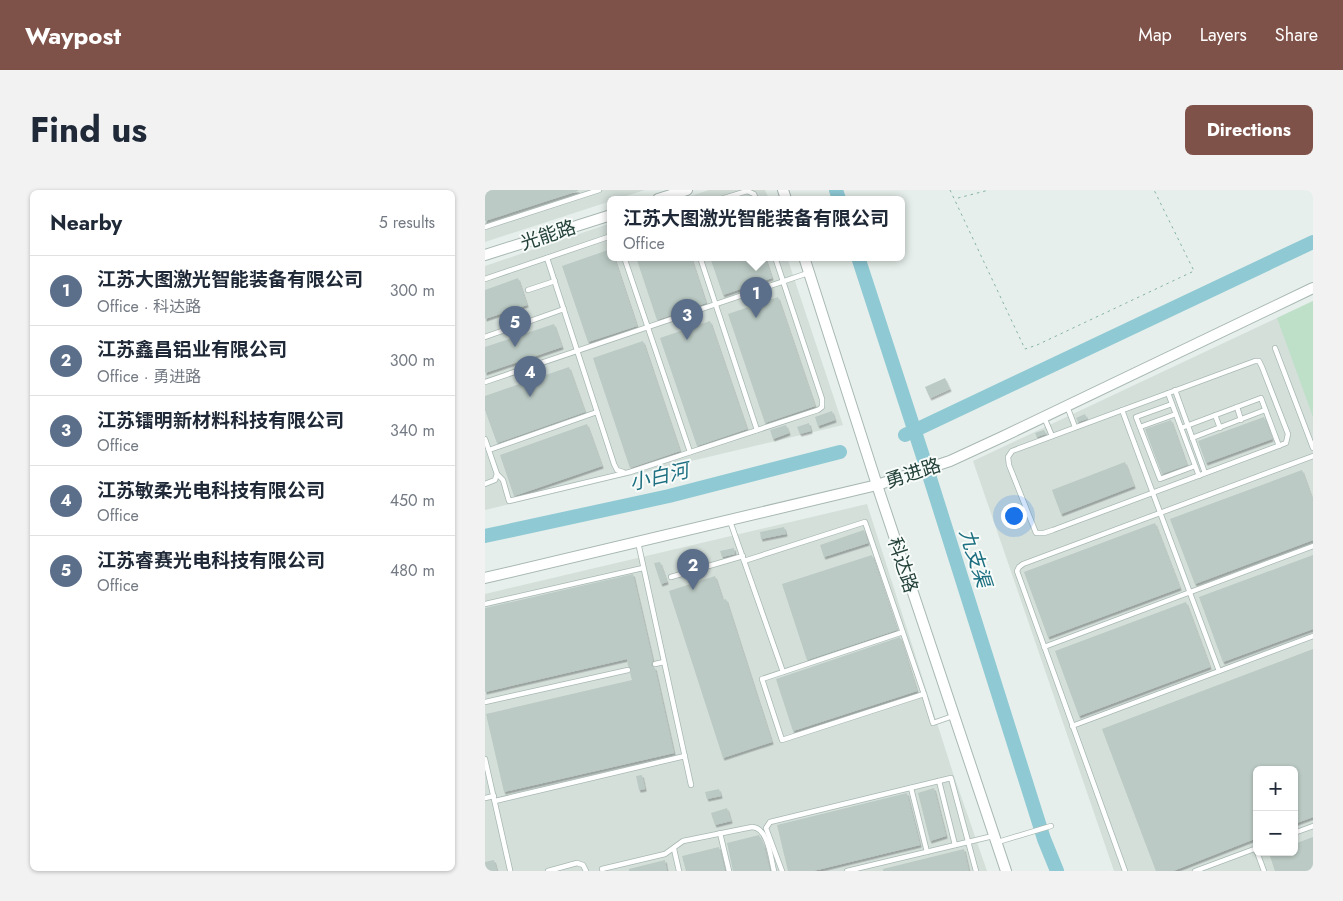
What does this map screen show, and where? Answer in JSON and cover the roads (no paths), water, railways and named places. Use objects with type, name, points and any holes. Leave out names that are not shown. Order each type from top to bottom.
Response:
[{"type":"street","points":[[668,196],[687,190]]},
{"type":"street","name":"光能路","points":[[485,255],[607,215]]},
{"type":"street","name":"科达路","points":[[805,261],[953,716],[1006,871]]},
{"type":"street","name":"勇进路","points":[[485,578],[877,485],[950,461],[1313,288]]},
{"type":"lane","points":[[485,227],[599,190]]},
{"type":"lane","points":[[731,196],[747,191],[755,196]]},
{"type":"lane","points":[[485,279],[607,237]]},
{"type":"lane","points":[[547,258],[614,464],[617,470],[625,473]]},
{"type":"lane","points":[[625,261],[690,452]]},
{"type":"lane","points":[[701,261],[757,430]]},
{"type":"lane","points":[[485,439],[497,474],[503,480],[509,501],[625,473],[818,410],[823,404],[776,261]]},
{"type":"lane","points":[[485,382],[809,273]]},
{"type":"lane","points":[[527,290],[555,282]]},
{"type":"lane","points":[[485,337],[564,309]]},
{"type":"lane","points":[[1275,348],[1313,448]]},
{"type":"lane","points":[[1259,361],[1263,367],[1289,438],[1286,443],[1279,446],[1044,533],[1036,534],[1009,464],[1008,457],[1012,451],[1168,392],[1249,362],[1259,361]]},
{"type":"lane","points":[[1175,390],[1205,473]]},
{"type":"lane","points":[[1168,392],[1199,476]]},
{"type":"lane","points":[[1181,428],[1261,398],[1279,446]]},
{"type":"lane","points":[[1172,404],[1137,417],[1159,479],[1195,466]]},
{"type":"lane","points":[[1067,406],[1075,428]]},
{"type":"lane","points":[[1237,407],[1241,420]]},
{"type":"lane","points":[[1122,410],[1219,671]]},
{"type":"lane","points":[[1186,440],[1265,410]]},
{"type":"lane","points":[[489,450],[597,412]]},
{"type":"lane","points":[[1140,427],[1176,414]]},
{"type":"lane","points":[[1215,415],[1220,428]]},
{"type":"lane","points":[[1044,417],[1052,436]]},
{"type":"lane","points":[[1139,453],[1149,449]]},
{"type":"lane","points":[[1125,871],[1018,577],[1019,567],[1313,456]]},
{"type":"lane","points":[[485,484],[495,480],[497,474]]},
{"type":"lane","points":[[730,520],[783,672]]},
{"type":"lane","points":[[671,577],[743,559],[865,522],[933,723],[953,716]]},
{"type":"lane","points":[[637,542],[691,785]]},
{"type":"lane","points":[[1043,647],[1313,546]]},
{"type":"lane","points":[[485,604],[643,568]]},
{"type":"lane","points":[[903,632],[762,679],[782,740],[924,694]]},
{"type":"lane","points":[[1071,726],[1313,636]]},
{"type":"lane","points":[[655,664],[664,662]]},
{"type":"lane","points":[[485,702],[628,670]]},
{"type":"lane","points":[[485,798],[494,799],[685,756]]},
{"type":"lane","points":[[485,759],[510,870]]},
{"type":"lane","points":[[782,871],[766,828],[770,822],[951,778],[975,871]]},
{"type":"lane","points":[[939,781],[955,845]]},
{"type":"lane","points":[[911,788],[927,852]]},
{"type":"lane","points":[[847,871],[968,842],[1014,837],[1051,826]]},
{"type":"lane","points":[[1298,832],[1313,826]]},
{"type":"lane","points":[[602,869],[665,854],[683,842],[757,827],[763,831],[774,871]]},
{"type":"lane","points":[[720,833],[729,871]]},
{"type":"lane","points":[[674,849],[679,871]]},
{"type":"lane","points":[[1195,871],[1253,851]]},
{"type":"lane","points":[[1259,856],[1264,871]]},
{"type":"lane","points":[[548,871],[577,863],[581,864],[586,871]]},
{"type":"waterway","name":"九支渠","points":[[836,190],[838,196]]},
{"type":"waterway","points":[[905,435],[1313,242]]},
{"type":"waterway","name":"九支渠","points":[[859,261],[1044,839],[1057,871]]},
{"type":"waterway","name":"小白河","points":[[485,536],[669,496],[840,452]]},
{"type":"place","name":"江苏大图激光智能装备有限公司","points":[[756,318]]},
{"type":"place","name":"江苏镭明新材料科技有限公司","points":[[687,340]]},
{"type":"place","name":"江苏睿赛光电科技有限公司","points":[[515,347]]},
{"type":"place","name":"江苏敏柔光电科技有限公司","points":[[530,397]]},
{"type":"place","name":"江苏鑫昌铝业有限公司","points":[[693,590]]}]
